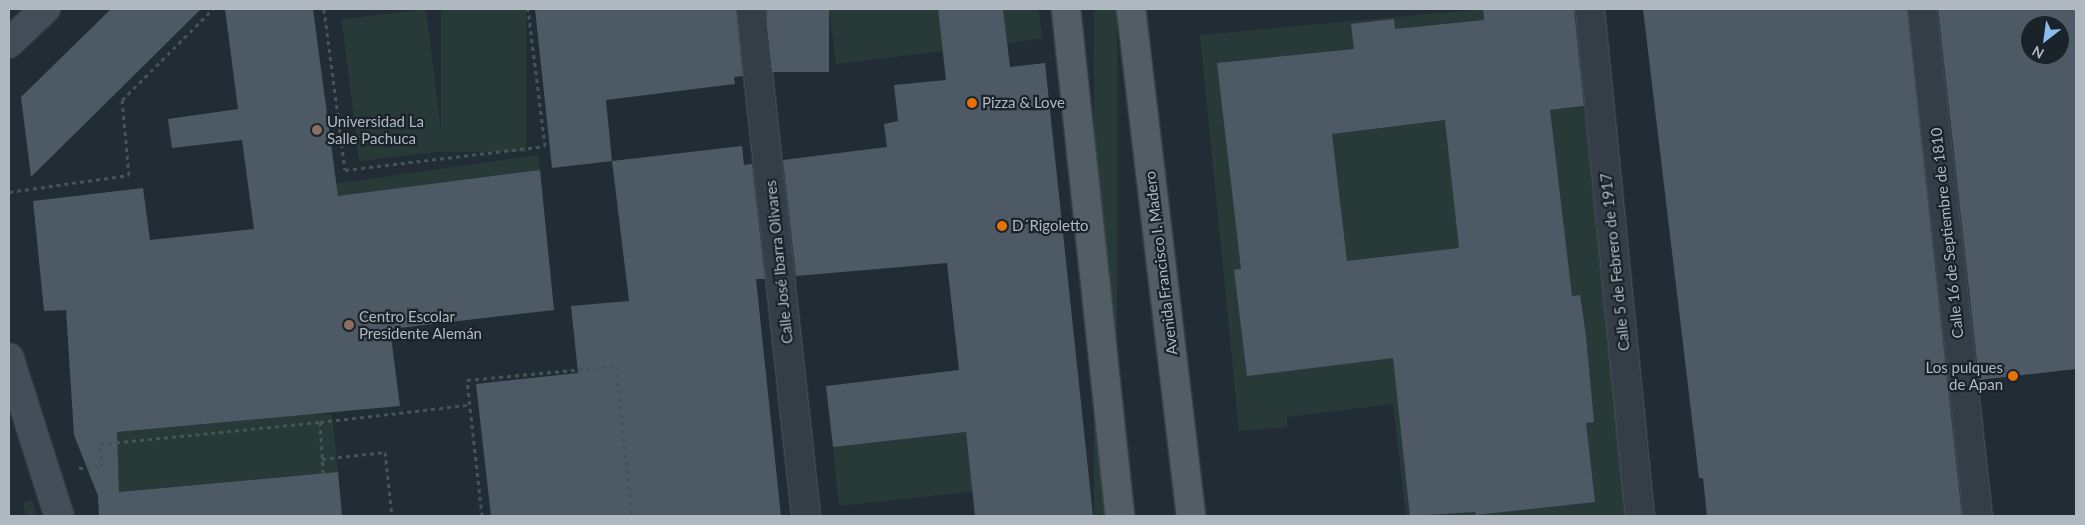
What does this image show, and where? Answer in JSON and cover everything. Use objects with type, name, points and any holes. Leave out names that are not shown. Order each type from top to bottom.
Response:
[{"type":"main road","points":[[9,43],[45,9]]},
{"type":"main road","points":[[1066,9],[1120,516]]},
{"type":"main road","name":"Avenida Francisco I. Madero","points":[[1131,9],[1190,516]]},
{"type":"main road","points":[[9,358],[59,516]]},
{"type":"street","name":"Calle José Ibarra Olivares","points":[[751,9],[806,516]]},
{"type":"street","name":"Calle 5 de Febrero de 1917","points":[[1590,9],[1640,516]]},
{"type":"street","name":"Calle 16 de Septiembre de 1810","points":[[1922,9],[1978,516]]},
{"type":"path","points":[[9,192],[129,175],[122,100],[213,9]]},
{"type":"path","points":[[324,9],[345,170],[545,146],[528,9]]},
{"type":"path","points":[[482,516],[468,405],[467,380],[616,366],[632,516]]},
{"type":"path","points":[[79,468],[102,467],[100,444],[468,405]]},
{"type":"path","points":[[320,422],[323,473]]},
{"type":"path","points":[[322,459],[386,452],[392,516]]},
{"type":"green space","points":[[426,9],[443,151],[359,161],[342,19]]},
{"type":"green space","points":[[441,9],[526,9],[526,152],[441,152]]},
{"type":"green space","points":[[829,9],[938,9],[943,51],[836,64]]},
{"type":"green space","points":[[1003,9],[1039,9],[1042,38],[1007,43]]},
{"type":"green space","points":[[1094,9],[1117,9],[1117,516],[1094,516]]},
{"type":"green space","points":[[1483,9],[1489,69],[1511,114],[1584,107],[1625,516],[1406,516],[1393,404],[1287,417],[1287,427],[1239,431],[1200,35]]},
{"type":"green space","points":[[538,155],[540,170],[338,198],[336,183]]},
{"type":"green space","points":[[310,414],[332,415],[338,472],[119,492],[117,432]]},
{"type":"green space","points":[[966,432],[972,492],[839,506],[833,446]]},
{"type":"green space","points":[[32,500],[37,516],[26,516],[23,503]]},
{"type":"building","points":[[111,9],[201,9],[31,177],[21,97]]},
{"type":"building","points":[[225,9],[313,9],[338,196],[540,170],[554,310],[390,329],[400,406],[117,432],[119,492],[338,472],[342,516],[99,516],[98,496],[74,435],[66,310],[44,311],[33,201],[143,188],[150,240],[254,229],[242,140],[172,148],[168,119],[238,109]]},
{"type":"building","points":[[535,9],[736,9],[743,76],[734,77],[735,84],[606,100],[612,161],[552,168]]},
{"type":"building","points":[[767,9],[829,9],[829,72],[767,72]]},
{"type":"building","points":[[938,9],[1003,9],[1010,67],[1045,63],[1093,516],[975,516],[966,432],[833,447],[826,386],[959,370],[947,263],[796,276],[783,160],[887,147],[884,124],[898,121],[894,85],[946,80]]},
{"type":"building","points":[[1483,9],[1574,9],[1584,106],[1550,110],[1572,296],[1580,295],[1586,336],[1594,422],[1586,423],[1595,502],[1476,515],[1475,512],[1410,516],[1393,358],[1247,376],[1234,270],[1241,269],[1217,63],[1354,49],[1351,24],[1394,19],[1395,29],[1484,20]],"holes":[[[1445,120],[1459,248],[1347,261],[1332,134]]]},
{"type":"building","points":[[1643,9],[1907,9],[1962,516],[1707,516],[1703,478],[1699,478]]},
{"type":"building","points":[[1938,9],[2076,9],[2076,369],[1979,380]]},
{"type":"building","points":[[742,146],[744,165],[752,164],[765,279],[756,279],[781,516],[491,516],[476,384],[578,373],[571,306],[629,301],[612,161]]},
{"type":"place","name":"Pizza & Love","points":[[972,103]]},
{"type":"place","name":"Universidad La Salle Pachuca","points":[[317,130]]},
{"type":"place","name":"D´Rigoletto","points":[[1002,226]]},
{"type":"place","name":"Centro Escolar Presidente Alemán","points":[[349,325]]},
{"type":"place","name":"Los pulques de Apan","points":[[2013,376]]}]
